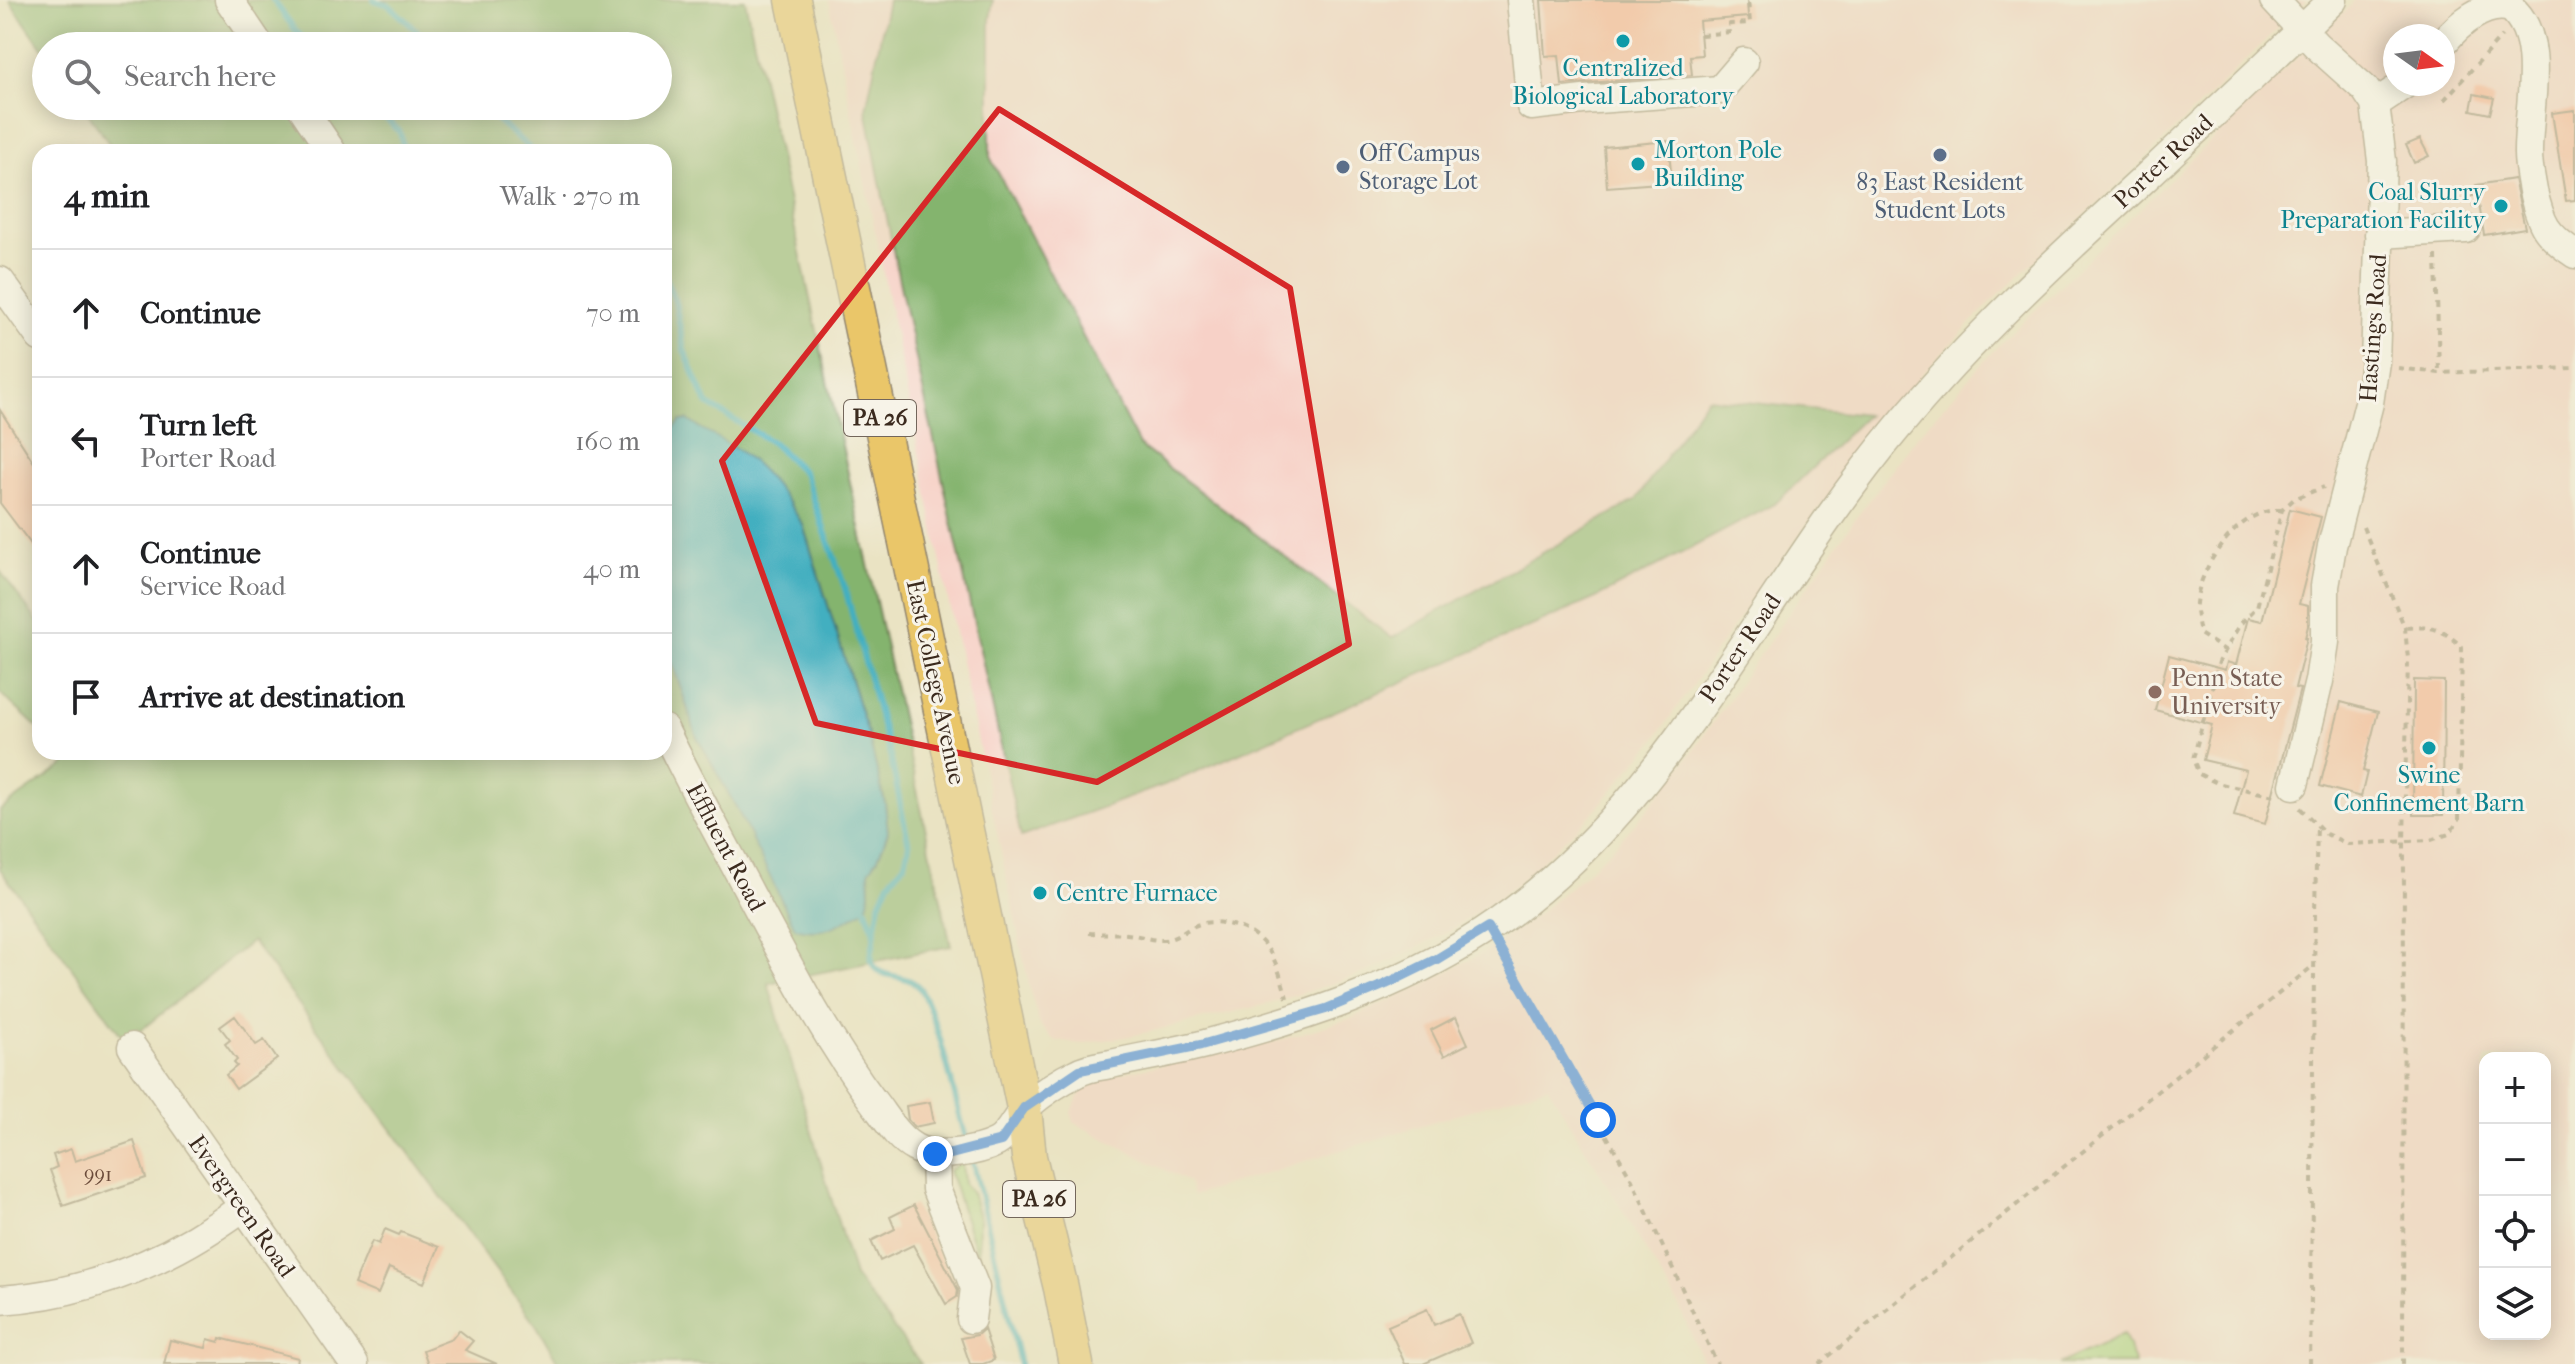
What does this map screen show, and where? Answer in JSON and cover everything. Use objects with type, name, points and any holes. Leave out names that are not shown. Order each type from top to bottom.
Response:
[{"type":"main road","name":"East College Avenue","points":[[793,0],[1024,1108],[1029,1157],[1076,1364]]},
{"type":"street","points":[[229,0],[251,32]]},
{"type":"street","points":[[1521,0],[1531,106],[1720,90],[1744,62]]},
{"type":"street","points":[[2274,0],[2365,89],[2375,104],[2387,96]]},
{"type":"street","name":"Porter Road","points":[[1024,1108],[1080,1070],[1201,1045],[1326,1009],[1437,959],[1521,905],[1599,836],[1640,789],[1702,705],[1854,484],[1960,356],[2014,299],[2333,0]]},
{"type":"street","points":[[2455,29],[2481,5],[2504,3],[2519,16],[2529,35],[2532,72],[2528,156],[2533,191],[2544,227],[2554,240],[2575,254]]},
{"type":"street","name":"Hastings Road","points":[[2294,785],[2319,681],[2325,642],[2325,586],[2332,546],[2369,403],[2375,362],[2382,161],[2375,104]]},
{"type":"street","points":[[310,120],[327,144]]},
{"type":"street","points":[[2379,234],[2466,229]]},
{"type":"street","points":[[0,281],[32,326]]},
{"type":"street","name":"Effluent Road","points":[[672,744],[844,1062],[896,1132],[914,1148],[946,1153]]},
{"type":"street","name":"Evergreen Road","points":[[132,1047],[354,1364]]},
{"type":"street","points":[[971,1319],[975,1288],[936,1189],[946,1153],[1001,1141],[1024,1108]]},
{"type":"street","points":[[0,1300],[40,1297],[108,1280],[191,1243],[243,1207]]},
{"type":"path","points":[[1701,35],[1731,32],[1730,21],[1750,23],[1748,0]]},
{"type":"path","points":[[2444,100],[2519,16]]},
{"type":"path","points":[[2435,231],[2439,373]]},
{"type":"path","points":[[2375,362],[2439,373],[2575,368]]},
{"type":"path","points":[[2226,651],[2200,634],[2196,606],[2202,581],[2218,549],[2246,521],[2267,509],[2282,510]]},
{"type":"path","points":[[2362,525],[2405,628],[2408,659],[2404,858],[2403,1364]]},
{"type":"path","points":[[2310,1364],[2317,826]]},
{"type":"path","points":[[1089,933],[1131,934],[1149,940],[1167,940],[1204,923],[1223,922],[1241,928],[1256,935],[1271,951],[1294,1019]]},
{"type":"path","points":[[1488,928],[1631,1178],[1717,1364]]},
{"type":"path","points":[[1819,1364],[2313,966]]},
{"type":"highlighted area","points":[[999,109],[1290,288],[1349,644],[1097,782],[816,723],[722,461]]},
{"type":"shaded area","points":[[829,0],[2307,0],[2117,186],[1991,302],[1924,372],[1839,481],[1653,742],[1591,815],[1516,885],[1450,931],[1367,972],[1272,1003],[1126,1037],[1080,1044],[1053,1040],[1040,1025],[1031,994],[947,594]]},
{"type":"shaded area","name":"Penn State University","points":[[2356,0],[2575,0],[2575,1364],[1704,1364],[1679,1306],[1548,1086],[1192,1196],[1188,1182],[1073,1122],[1071,1112],[1083,1088],[1101,1077],[1267,1044],[1352,1018],[1484,952],[1536,916],[1612,849],[1644,814],[1690,755],[1850,526],[1919,434],[1995,349]]},
{"type":"green space","points":[[9,0],[745,0],[951,946],[768,983],[854,1276],[921,1364],[559,1364],[537,1326],[252,941],[126,1042],[0,869],[0,810],[71,760],[672,760],[672,665],[697,737],[736,807],[870,893],[869,871],[888,832],[885,803],[868,734],[814,562],[699,428],[687,420],[672,429],[672,144],[109,144],[93,120],[672,120],[672,32],[32,33]]},
{"type":"green space","points":[[888,0],[993,0],[990,20],[990,157],[1139,445],[1392,638],[1636,500],[1707,398],[1867,415],[1775,504],[1596,598],[1175,781],[1021,837],[898,276],[866,109]]},
{"type":"green space","points":[[0,571],[32,614],[32,723],[0,693]]},
{"type":"green space","points":[[962,1162],[964,1183],[972,1193],[979,1218],[978,1258],[949,1171]]},
{"type":"green space","points":[[2123,1334],[2135,1364],[2059,1364]]},
{"type":"water","points":[[688,420],[751,461],[776,486],[803,525],[868,734],[885,803],[888,832],[869,871],[870,893],[866,909],[824,930],[795,928],[736,807],[697,737],[672,665],[672,429],[681,421]]},
{"type":"building","name":"Centralized Biological Laboratory","points":[[1541,0],[1747,0],[1748,17],[1699,21],[1702,55],[1690,56],[1692,75],[1562,85],[1559,55],[1545,56]]},
{"type":"building","points":[[2474,94],[2494,98],[2490,114],[2471,110]]},
{"type":"building","points":[[2575,110],[2575,200],[2566,201],[2552,113]]},
{"type":"building","points":[[2420,139],[2429,156],[2414,163],[2406,145]]},
{"type":"building","name":"Morton Pole Building","points":[[1668,141],[1672,182],[1607,187],[1604,147]]},
{"type":"building","name":"Coal Slurry Preparation Facility","points":[[2514,179],[2525,228],[2484,235],[2476,185]]},
{"type":"building","points":[[0,410],[32,460],[32,545],[0,503]]},
{"type":"building","points":[[2290,509],[2321,517],[2299,604],[2308,606],[2307,638],[2295,688],[2300,689],[2265,824],[2234,816],[2246,770],[2203,760],[2212,725],[2155,710],[2169,655],[2225,670],[2227,662],[2236,665],[2248,618],[2262,621]]},
{"type":"building","name":"Swine Confinement Barn","points":[[2414,680],[2444,681],[2443,815],[2413,815]]},
{"type":"building","points":[[2341,702],[2378,712],[2363,771],[2367,772],[2361,797],[2320,786]]},
{"type":"building","points":[[235,1016],[256,1045],[264,1040],[277,1059],[236,1089],[226,1075],[237,1066],[234,1063],[237,1060],[225,1044],[230,1040],[220,1027]]},
{"type":"building","points":[[1456,1017],[1468,1044],[1444,1056],[1431,1030]]},
{"type":"building","points":[[930,1102],[934,1123],[914,1127],[908,1120],[906,1106]]},
{"type":"building","points":[[134,1141],[146,1178],[63,1206],[50,1170],[57,1167],[53,1155],[71,1149],[75,1161]]},
{"type":"building","points":[[914,1205],[958,1290],[957,1297],[946,1304],[913,1245],[880,1261],[871,1241],[895,1229],[890,1217]]},
{"type":"building","points":[[385,1229],[439,1247],[424,1283],[389,1268],[378,1294],[354,1284],[372,1241],[379,1244]]},
{"type":"building","points":[[1427,1309],[1434,1325],[1459,1314],[1471,1343],[1423,1364],[1405,1364],[1388,1326]]},
{"type":"building","points":[[984,1329],[994,1360],[970,1364],[961,1338],[977,1335]]},
{"type":"building","points":[[459,1330],[473,1341],[465,1350],[497,1364],[428,1364],[423,1350],[452,1339]]},
{"type":"building","points":[[220,1338],[298,1358],[297,1364],[164,1364],[170,1340],[206,1348],[208,1339],[219,1342]]},
{"type":"waterway","points":[[273,0],[297,32]]},
{"type":"waterway","points":[[374,0],[389,5],[418,32]]},
{"type":"waterway","points":[[388,120],[400,132],[402,144]]},
{"type":"waterway","points":[[497,120],[525,144]]},
{"type":"waterway","points":[[672,294],[684,350],[707,404],[773,443],[804,473],[845,588],[891,759],[909,845],[905,863],[889,882],[880,903],[874,937]]},
{"type":"waterway","points":[[866,909],[874,932],[871,957],[875,968],[918,986],[930,1009],[968,1145]]},
{"type":"waterway","points":[[972,1159],[1020,1364]]},
{"type":"place","name":"Centralized Biological Laboratory","points":[[1623,41]]},
{"type":"place","name":"83 East Resident Student Lots","points":[[1940,155]]},
{"type":"place","name":"Morton Pole Building","points":[[1638,164]]},
{"type":"place","name":"Off Campus Storage Lot","points":[[1343,167]]},
{"type":"place","name":"Coal Slurry Preparation Facility","points":[[2501,206]]},
{"type":"place","name":"Penn State University","points":[[2155,692]]},
{"type":"place","name":"Swine Confinement Barn","points":[[2429,748]]},
{"type":"place","name":"Centre Furnace","points":[[1040,893]]},
{"type":"route","points":[[935,1154],[951,1154],[1001,1141],[1024,1108],[1080,1070],[1201,1045],[1326,1009],[1437,959],[1488,928],[1598,1120]]}]
